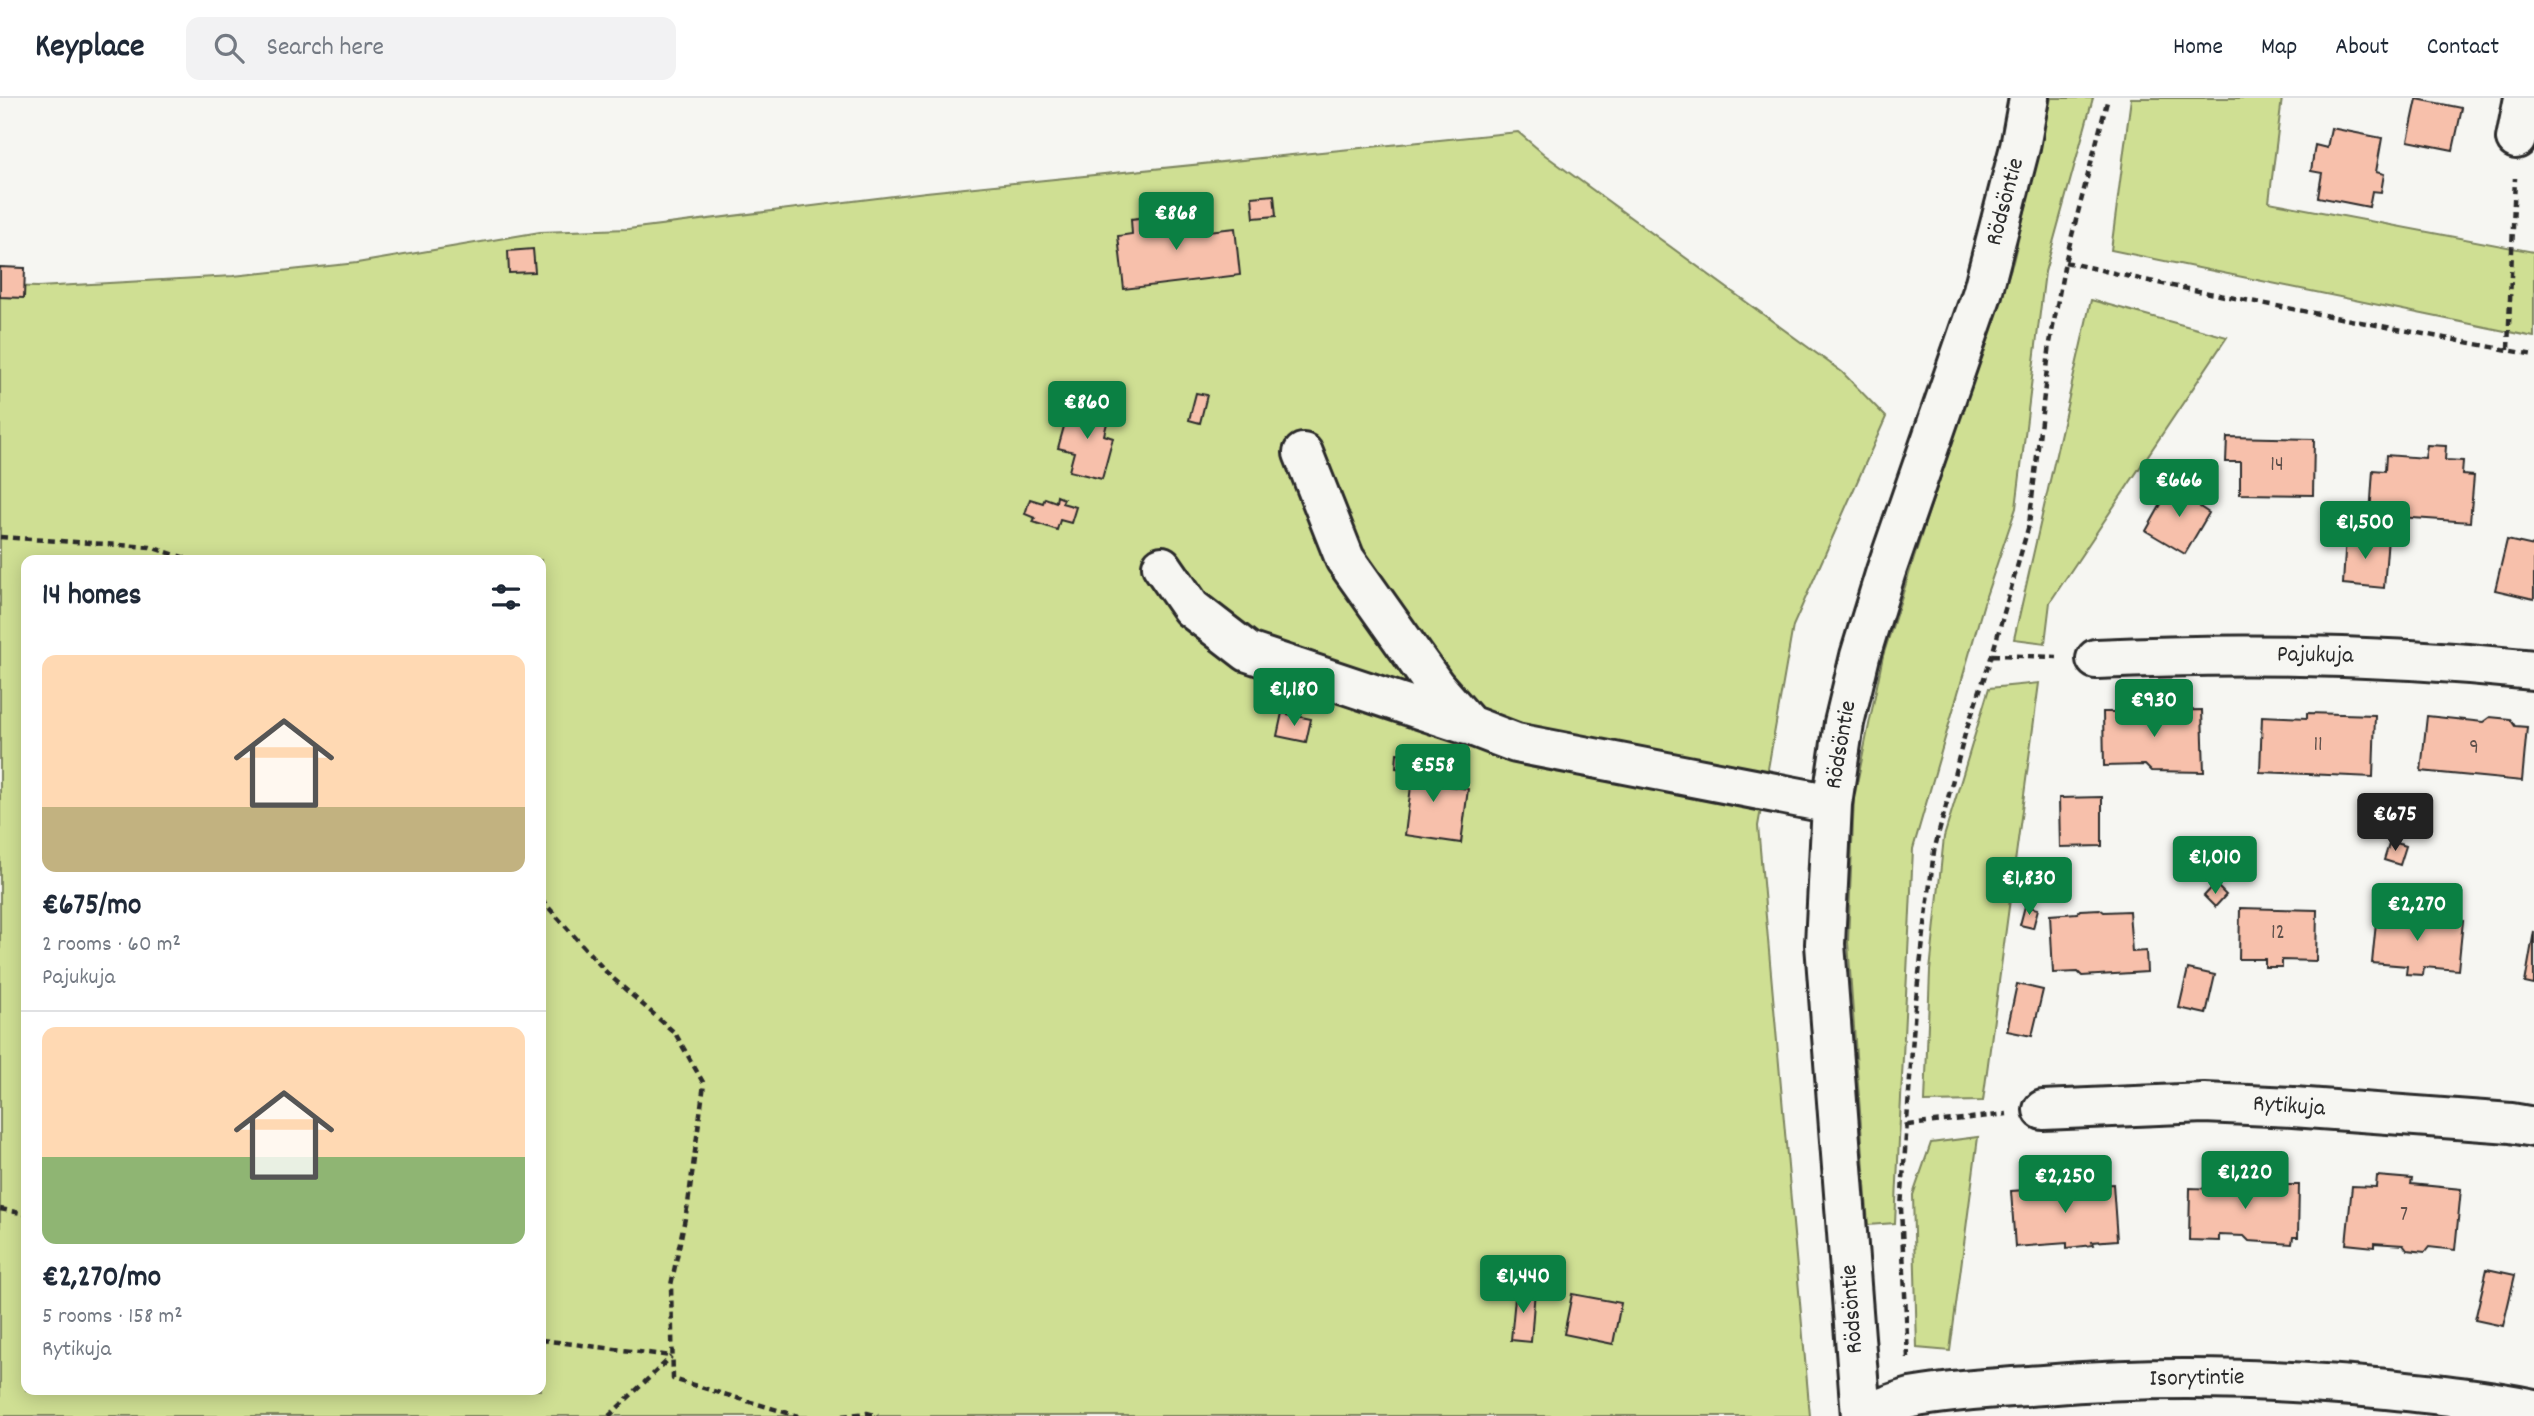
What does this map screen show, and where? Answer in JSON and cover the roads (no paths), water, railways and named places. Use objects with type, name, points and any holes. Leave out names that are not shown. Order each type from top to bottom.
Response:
[{"type":"street","name":"Rödsöntie","points":[[1861,1416],[1825,944],[1832,804],[1843,723],[1860,656],[1890,559],[1982,294],[2020,147],[2029,98]]},
{"type":"street","points":[[2516,139],[2524,98]]},
{"type":"street","points":[[1304,453],[1345,559],[1435,686],[1469,725]]},
{"type":"street","points":[[1162,566],[1191,608],[1248,652],[1516,743],[1832,804]]},
{"type":"street","name":"Pajukuja","points":[[2096,659],[2195,654],[2342,655],[2452,661],[2534,670]]},
{"type":"street","name":"Rytikuja","points":[[2043,1110],[2204,1103],[2293,1107],[2534,1127]]},
{"type":"street","name":"Isorytintie","points":[[1861,1416],[1910,1399],[2074,1382],[2187,1378],[2270,1379],[2470,1397],[2534,1409]]}]
